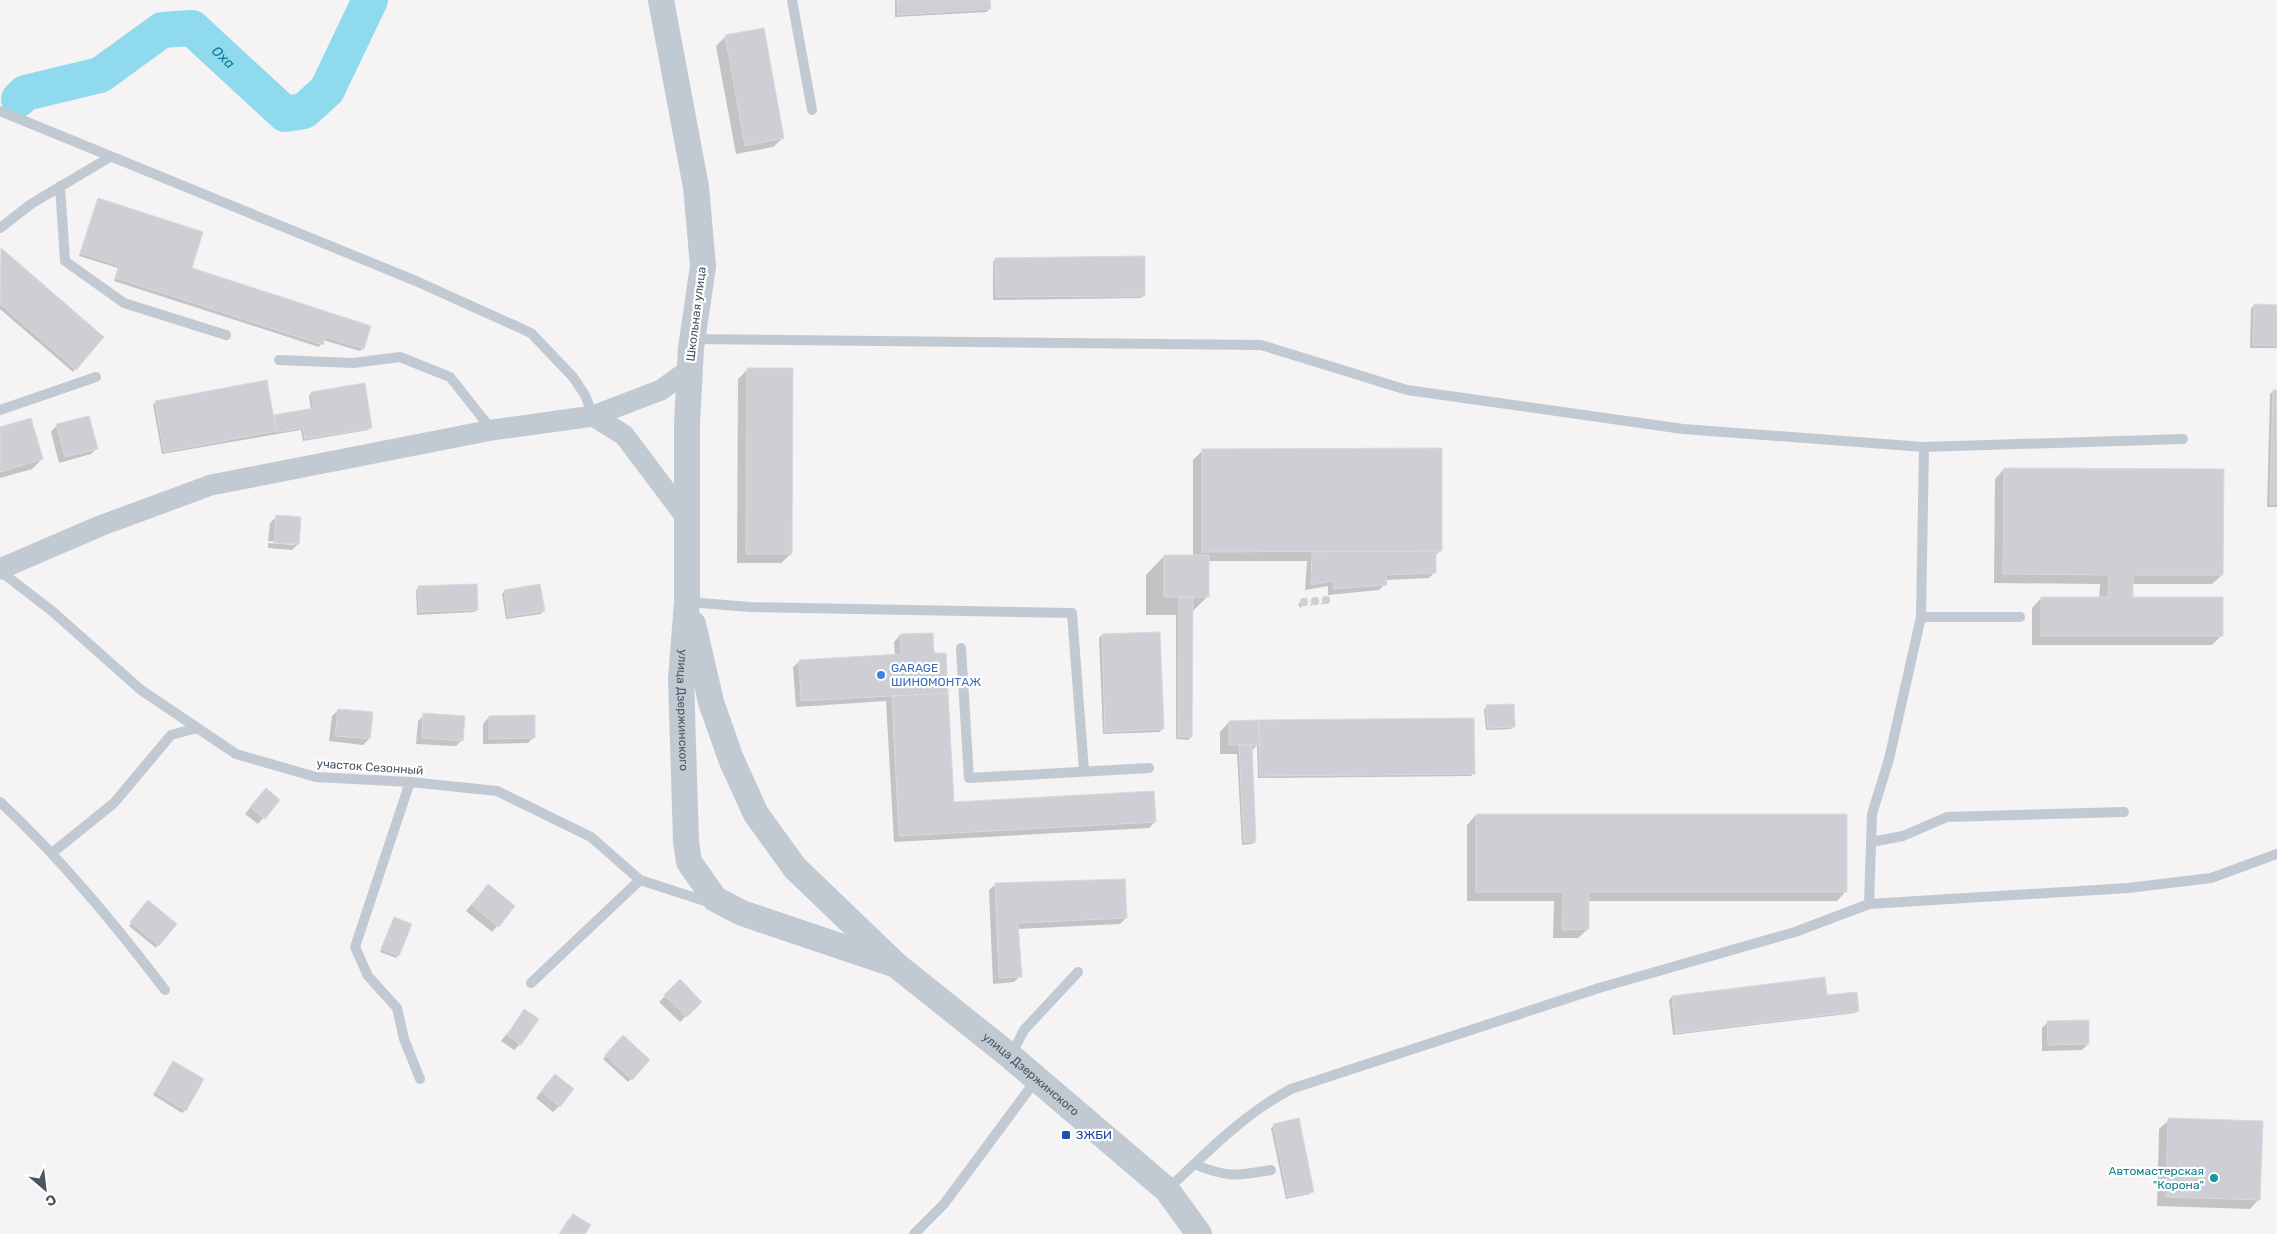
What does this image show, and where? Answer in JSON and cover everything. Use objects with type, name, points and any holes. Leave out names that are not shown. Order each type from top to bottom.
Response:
[{"type":"street","name":"Школьная улица","points":[[661,0],[696,187],[703,266],[692,339],[690,370],[686,516],[687,602]]},
{"type":"street","points":[[0,570],[100,526],[211,485],[492,430],[593,416],[661,390],[690,370]]},
{"type":"street","points":[[593,416],[624,435],[686,516]]},
{"type":"street","name":"улица Дзержинского","points":[[687,602],[681,680],[688,855],[694,870],[715,899],[742,913],[896,965]]},
{"type":"street","name":"улица Дзержинского","points":[[687,602],[712,702],[731,759],[756,814],[795,868],[896,965],[1010,1056],[1167,1190],[1199,1234]]},
{"type":"lane","points":[[792,0],[812,110]]},
{"type":"lane","points":[[0,111],[416,281],[532,333],[573,377],[585,395],[593,416]]},
{"type":"lane","points":[[0,228],[30,204],[110,157]]},
{"type":"lane","points":[[60,186],[66,261],[124,304],[226,335]]},
{"type":"lane","points":[[692,339],[1261,345],[1407,390],[1683,428],[1924,447],[2182,440]]},
{"type":"lane","points":[[278,360],[354,363],[400,357],[450,377],[492,430]]},
{"type":"lane","points":[[0,410],[96,377]]},
{"type":"lane","points":[[1869,904],[1872,814],[1889,759],[1921,617],[1924,447]]},
{"type":"lane","name":"участок Сезонный","points":[[0,570],[52,610],[141,690],[236,754],[316,777],[410,782],[496,791],[592,837],[640,880],[742,913]]},
{"type":"lane","points":[[687,602],[750,608],[1072,613],[1084,771]]},
{"type":"lane","points":[[1921,617],[2020,617]]},
{"type":"lane","points":[[961,648],[969,778],[1149,768]]},
{"type":"lane","points":[[52,853],[114,804],[172,735],[197,728]]},
{"type":"lane","points":[[410,782],[355,947],[368,976],[397,1008],[404,1039],[420,1079]]},
{"type":"lane","points":[[0,802],[52,853],[111,920],[165,990]]},
{"type":"lane","points":[[1871,842],[1903,836],[1947,818],[2124,812]]},
{"type":"lane","points":[[1167,1190],[1214,1145],[1271,1100],[1291,1089],[1599,988],[1795,932],[1869,904],[2128,888],[2211,878],[2277,854]]},
{"type":"lane","points":[[531,983],[640,880]]},
{"type":"lane","points":[[1010,1056],[1024,1030],[1078,972]]},
{"type":"lane","points":[[914,1234],[944,1204],[1037,1079]]},
{"type":"lane","points":[[1194,1164],[1224,1175],[1242,1175],[1271,1170]]},
{"type":"building","points":[[897,0],[990,0],[991,9],[898,15]]},
{"type":"building","points":[[764,28],[784,138],[745,146],[725,35]]},
{"type":"building","points":[[98,198],[203,232],[192,268],[371,326],[364,349],[325,337],[323,345],[116,278],[120,266],[80,253]]},
{"type":"building","points":[[1,248],[104,337],[76,370],[0,304]]},
{"type":"building","points":[[1145,256],[1145,296],[996,297],[995,258]]},
{"type":"building","points":[[2254,304],[2277,305],[2277,346],[2253,345]]},
{"type":"building","points":[[747,368],[793,368],[792,554],[746,554]]},
{"type":"building","points":[[267,380],[276,431],[164,452],[155,401]]},
{"type":"building","points":[[365,383],[372,428],[305,439],[303,428],[277,432],[274,415],[314,408],[311,392]]},
{"type":"building","points":[[2273,390],[2277,390],[2277,504],[2270,504]]},
{"type":"building","points":[[89,416],[98,449],[65,457],[56,424]]},
{"type":"building","points":[[31,418],[43,459],[0,472],[0,427]]},
{"type":"building","points":[[1442,448],[1442,551],[1202,552],[1202,449]]},
{"type":"building","points":[[2004,468],[2224,469],[2223,575],[2133,575],[2133,597],[2223,597],[2223,636],[2041,636],[2041,597],[2108,597],[2109,575],[2003,574]]},
{"type":"building","points":[[276,515],[301,517],[299,544],[274,543]]},
{"type":"building","points":[[1436,551],[1436,573],[1386,575],[1387,585],[1334,589],[1333,581],[1311,585],[1312,552]]},
{"type":"building","points":[[1164,555],[1209,555],[1209,597],[1164,597]]},
{"type":"building","points":[[477,584],[478,610],[419,612],[418,586]]},
{"type":"building","points":[[540,584],[545,611],[508,617],[504,590]]},
{"type":"building","points":[[1326,596],[1330,600],[1326,604],[1322,600]]},
{"type":"building","points":[[1179,597],[1193,597],[1192,737],[1178,737]]},
{"type":"building","points":[[1315,597],[1319,601],[1315,605],[1311,601]]},
{"type":"building","points":[[1304,598],[1308,602],[1304,606],[1300,602]]},
{"type":"building","points":[[1160,632],[1164,729],[1105,732],[1102,634]]},
{"type":"building","points":[[933,633],[934,653],[946,653],[948,693],[801,701],[799,660],[901,654],[900,634]]},
{"type":"building","points":[[948,693],[954,802],[1154,791],[1156,822],[899,836],[892,696]]},
{"type":"building","points":[[1514,704],[1515,727],[1488,728],[1486,705]]},
{"type":"building","points":[[338,709],[373,712],[370,739],[335,736]]},
{"type":"building","points":[[423,713],[465,716],[463,741],[422,738]]},
{"type":"building","points":[[535,715],[535,738],[489,739],[489,716]]},
{"type":"building","points":[[1474,718],[1475,774],[1260,776],[1259,720]]},
{"type":"building","points":[[1259,720],[1260,745],[1229,745],[1229,721]]},
{"type":"building","points":[[1239,745],[1252,745],[1256,842],[1244,842]]},
{"type":"building","points":[[266,788],[280,800],[265,819],[250,807]]},
{"type":"building","points":[[1476,814],[1847,814],[1847,892],[1589,892],[1589,929],[1562,930],[1563,892],[1476,892]]},
{"type":"building","points":[[1125,879],[1127,918],[1018,923],[1022,977],[999,978],[995,883]]},
{"type":"building","points":[[488,884],[515,906],[499,927],[472,905]]},
{"type":"building","points":[[148,900],[177,924],[159,946],[130,922]]},
{"type":"building","points":[[394,917],[412,924],[399,956],[381,949]]},
{"type":"building","points":[[1825,977],[1827,995],[1857,992],[1859,1011],[1676,1033],[1672,996]]},
{"type":"building","points":[[680,979],[702,1002],[687,1017],[664,995]]},
{"type":"building","points":[[524,1009],[539,1019],[521,1045],[507,1035]]},
{"type":"building","points":[[2089,1020],[2089,1044],[2048,1045],[2047,1021]]},
{"type":"building","points":[[623,1035],[650,1060],[632,1080],[605,1055]]},
{"type":"building","points":[[173,1061],[204,1079],[186,1111],[155,1092]]},
{"type":"building","points":[[555,1074],[574,1089],[560,1107],[541,1091]]},
{"type":"building","points":[[1299,1118],[1314,1192],[1288,1197],[1273,1124]]},
{"type":"building","name":"Автомастерская \"Корона\"","points":[[2168,1118],[2263,1121],[2260,1200],[2166,1197]]},
{"type":"building","points":[[573,1214],[591,1225],[585,1234],[560,1234]]},
{"type":"waterway","name":"Оха","points":[[19,99],[25,93],[100,75],[162,30],[192,28],[285,114],[304,111],[327,90],[370,0]]},
{"type":"place","name":"GARAGE ШИНОМОНТАЖ","points":[[881,675]]},
{"type":"place","name":"ЗЖБИ","points":[[1066,1135]]},
{"type":"place","name":"Автомастерская \"Корона\"","points":[[2214,1178]]}]
